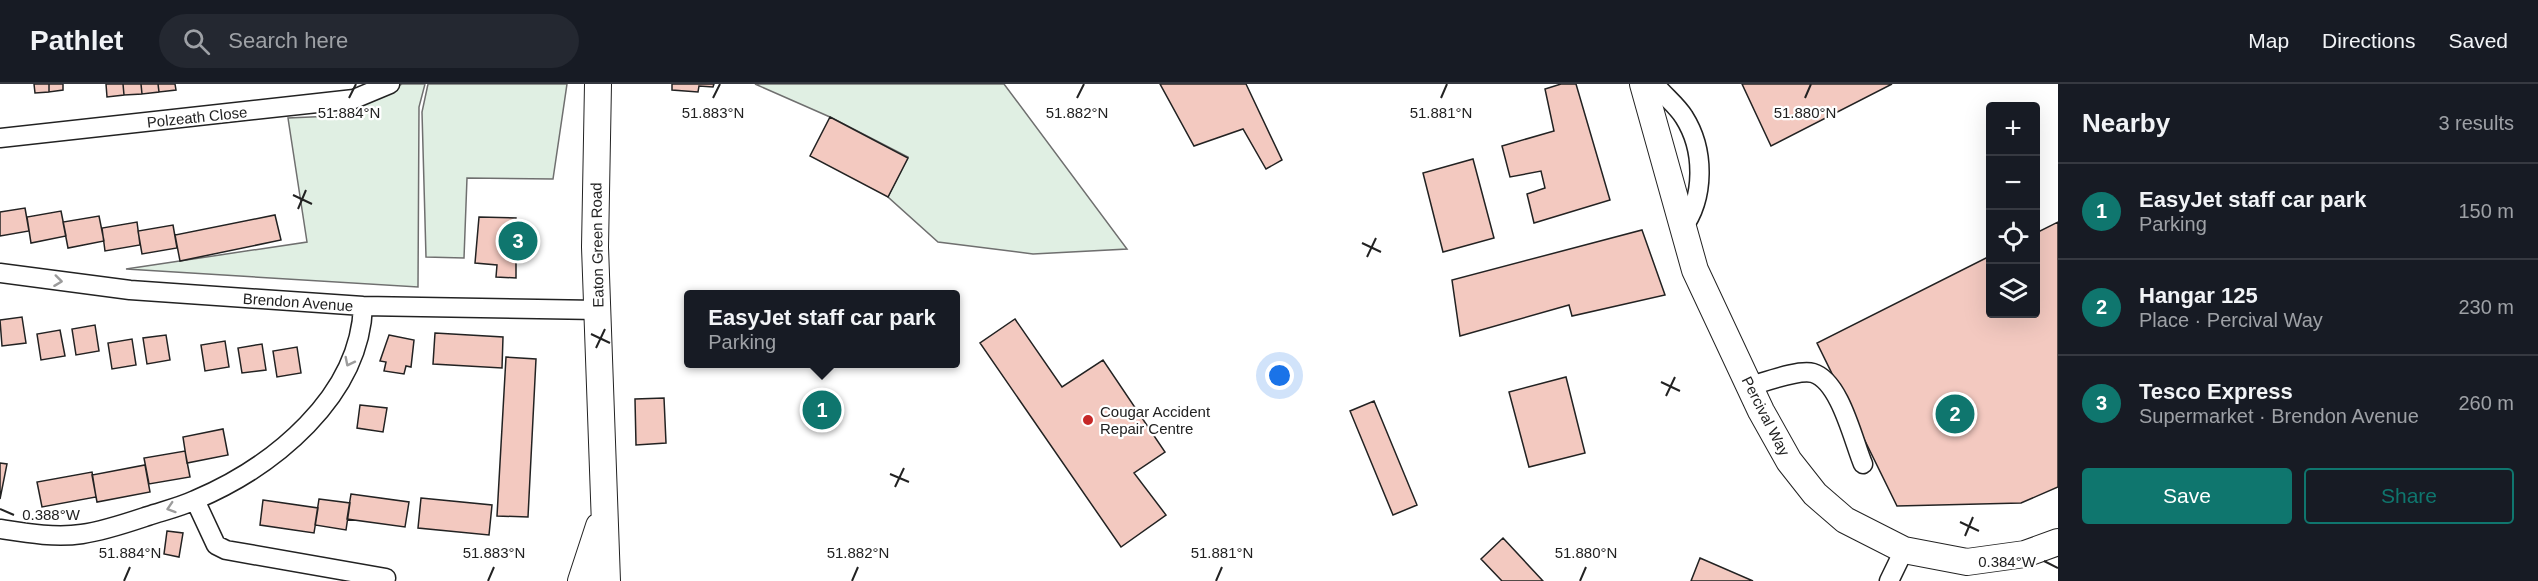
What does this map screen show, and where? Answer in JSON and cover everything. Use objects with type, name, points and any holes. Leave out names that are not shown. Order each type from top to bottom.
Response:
[{"type":"street","name":"Polzeath Close","points":[[0,138],[354,99],[390,84]]},
{"type":"street","name":"Eaton Green Road","points":[[598,84],[595,247],[607,581]]},
{"type":"street","name":"Percival Way","points":[[1644,86],[1695,270],[1750,386],[1789,461],[1815,494],[1845,520],[1904,550],[1967,562],[2025,554],[2058,542]]},
{"type":"street","points":[[1644,86],[1659,89],[1684,118],[1698,148],[1699,189],[1691,217],[1682,229]]},
{"type":"street","name":"Brendon Avenue","points":[[0,273],[130,290],[363,306],[597,310]]},
{"type":"street","points":[[0,529],[81,535],[195,500],[276,453],[322,408],[353,355],[363,322],[363,306]]},
{"type":"street","points":[[1750,386],[1798,374],[1813,373],[1833,387],[1863,464]]},
{"type":"street","points":[[195,500],[216,545],[226,550],[386,578]]},
{"type":"street","name":"Eaton Green Road","points":[[581,581],[603,514]]},
{"type":"street","points":[[1889,581],[1904,550]]},
{"type":"green space","points":[[402,84],[425,84],[419,107],[418,287],[126,269],[307,242],[288,118],[334,116]]},
{"type":"green space","points":[[428,84],[567,84],[553,179],[467,178],[464,258],[426,257],[422,112]]},
{"type":"green space","points":[[755,84],[1004,84],[1127,249],[1033,254],[938,242],[888,197],[908,157],[830,117]]},
{"type":"building","points":[[34,84],[49,84],[49,92],[35,93]]},
{"type":"building","points":[[49,84],[63,84],[63,90],[49,92]]},
{"type":"building","points":[[106,84],[123,84],[124,95],[107,97]]},
{"type":"building","points":[[123,84],[141,84],[142,94],[124,95]]},
{"type":"building","points":[[141,84],[158,84],[159,92],[142,94]]},
{"type":"building","points":[[158,84],[175,84],[176,90],[159,92]]},
{"type":"building","points":[[672,84],[714,84],[713,87],[699,86],[698,92],[672,90]]},
{"type":"building","points":[[1160,84],[1246,84],[1282,160],[1266,169],[1243,129],[1194,146]]},
{"type":"building","points":[[1561,84],[1576,84],[1610,200],[1534,223],[1527,194],[1545,188],[1541,171],[1510,177],[1502,146],[1554,131],[1545,89]]},
{"type":"building","points":[[1742,84],[1892,84],[1771,146]]},
{"type":"building","points":[[830,117],[908,158],[888,197],[810,156]]},
{"type":"building","points":[[1473,159],[1494,238],[1443,252],[1423,173]]},
{"type":"building","points":[[25,208],[29,231],[0,236],[0,212]]},
{"type":"building","points":[[61,211],[66,236],[31,243],[27,217]]},
{"type":"building","points":[[275,215],[281,240],[180,261],[175,235]]},
{"type":"building","points":[[99,216],[104,241],[68,248],[63,222]]},
{"type":"building","points":[[479,217],[516,218],[516,278],[496,277],[497,265],[475,263]]},
{"type":"building","points":[[137,222],[140,245],[105,251],[102,228]]},
{"type":"building","points":[[2058,222],[2058,487],[2021,503],[1897,506],[1817,343],[1986,258],[1986,318],[2040,318],[2040,231]]},
{"type":"building","points":[[173,225],[177,248],[142,254],[138,231]]},
{"type":"building","points":[[1642,230],[1665,295],[1572,316],[1569,305],[1460,336],[1452,280]]},
{"type":"building","points":[[22,317],[26,343],[2,346],[0,320]]},
{"type":"building","name":"Cougar Accident Repair Centre","points":[[1015,319],[1062,387],[1103,360],[1165,452],[1134,473],[1166,515],[1121,547],[980,343]]},
{"type":"building","points":[[95,325],[99,351],[76,355],[72,329]]},
{"type":"building","points":[[60,330],[65,356],[41,360],[37,334]]},
{"type":"building","points":[[435,333],[503,337],[502,368],[433,364]]},
{"type":"building","points":[[166,335],[170,360],[147,364],[143,338]]},
{"type":"building","points":[[389,335],[414,340],[411,367],[406,366],[404,374],[384,371],[386,362],[380,361]]},
{"type":"building","points":[[132,339],[136,365],[112,369],[108,343]]},
{"type":"building","points":[[225,341],[229,367],[205,371],[201,345]]},
{"type":"building","points":[[262,344],[266,370],[242,373],[238,348]]},
{"type":"building","points":[[297,347],[301,373],[277,377],[273,351]]},
{"type":"building","points":[[506,357],[536,359],[528,517],[497,516]]},
{"type":"building","points":[[1566,377],[1585,453],[1529,467],[1509,392]]},
{"type":"building","points":[[664,398],[666,443],[636,445],[635,399]]},
{"type":"building","points":[[1374,401],[1417,505],[1393,515],[1350,411]]},
{"type":"building","points":[[360,405],[387,408],[383,432],[357,428]]},
{"type":"building","points":[[223,429],[228,455],[187,463],[183,437]]},
{"type":"building","points":[[185,451],[190,477],[149,484],[144,458]]},
{"type":"building","points":[[0,463],[7,464],[0,499]]},
{"type":"building","points":[[145,465],[150,492],[97,502],[92,475]]},
{"type":"building","points":[[92,472],[96,497],[42,507],[37,482]]},
{"type":"building","points":[[351,494],[409,502],[405,527],[347,519]]},
{"type":"building","points":[[421,498],[492,505],[489,535],[418,528]]},
{"type":"building","points":[[319,499],[350,503],[346,530],[315,525]]},
{"type":"building","points":[[263,500],[318,508],[314,533],[260,525]]},
{"type":"building","points":[[167,531],[183,533],[179,557],[164,554]]},
{"type":"building","points":[[1503,538],[1543,581],[1502,581],[1481,559]]},
{"type":"building","points":[[1700,558],[1753,581],[1691,581]]},
{"type":"place","name":"Tesco Express","points":[[518,241]]},
{"type":"place","name":"EasyJet staff car park","points":[[822,410]]},
{"type":"place","name":"Hangar 125","points":[[1955,414]]},
{"type":"place","name":"Cougar Accident Repair Centre","points":[[1088,420]]}]
